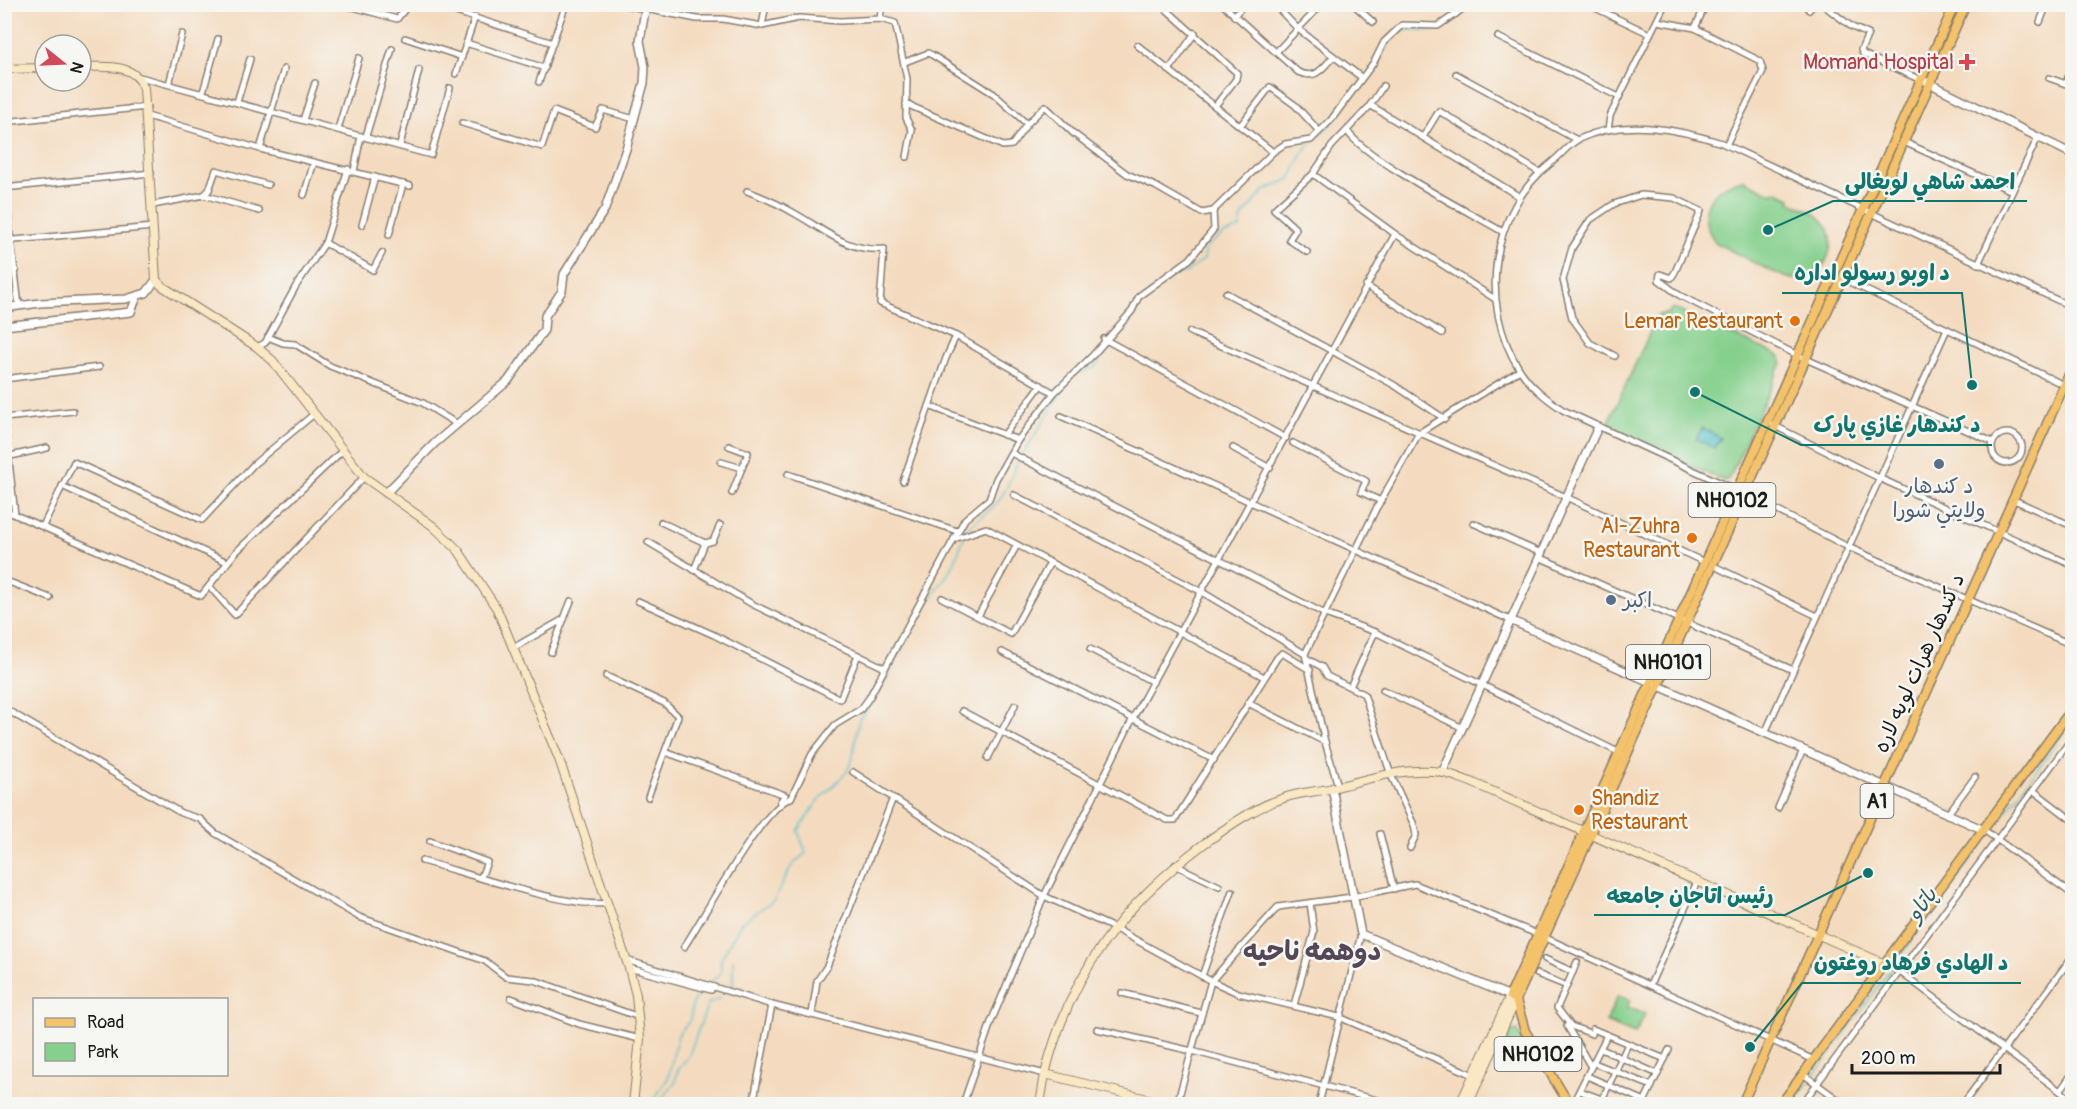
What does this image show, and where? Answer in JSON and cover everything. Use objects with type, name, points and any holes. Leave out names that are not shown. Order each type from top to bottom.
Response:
[{"type":"main road","name":"NH0102","points":[[1867,211],[1904,142],[1955,4]]},
{"type":"main road","name":"NH0102","points":[[1708,566],[1736,490],[1766,422],[1801,357],[1925,82],[1966,4]]},
{"type":"main road","points":[[93,67],[126,69],[140,77],[147,107],[156,280],[178,297],[257,347],[273,361],[364,477],[433,526],[458,550],[497,609],[559,759],[628,964],[639,1017],[640,1039],[633,1104]]},
{"type":"main road","points":[[4,69],[33,68]]},
{"type":"main road","name":"NH0102","points":[[1708,566],[1745,494],[1776,426],[1801,357]]},
{"type":"main road","name":"د کندهار هرات لویه لاره","points":[[1742,1104],[1967,597],[2073,368]]},
{"type":"main road","name":"NH0101","points":[[1682,621],[1708,566]]},
{"type":"main road","points":[[1654,684],[1682,621]]},
{"type":"main road","name":"NH0101","points":[[1586,833],[1654,684]]},
{"type":"main road","points":[[1781,1104],[1805,1075],[1814,1059],[1893,968],[1991,835],[2073,709]]},
{"type":"main road","points":[[1040,1104],[1054,1039],[1069,1002],[1114,928],[1152,885],[1235,821],[1283,798],[1391,774],[1442,772],[1471,782],[1893,968]]},
{"type":"main road","points":[[1468,1104],[1477,1077],[1586,833]]},
{"type":"main road","name":"NH0102","points":[[1513,998],[1525,1031],[1572,1102]]},
{"type":"main road","points":[[1045,1074],[1168,1104]]},
{"type":"main road","points":[[1460,1104],[1477,1077]]},
{"type":"street","points":[[330,4],[353,7],[398,19],[409,4]]},
{"type":"street","points":[[431,4],[553,43]]},
{"type":"street","points":[[539,82],[566,4]]},
{"type":"street","points":[[620,4],[645,7],[697,19],[723,19],[762,26],[799,18],[840,21],[880,19],[895,23],[905,62],[906,118],[912,130],[907,157]]},
{"type":"street","points":[[762,26],[765,4]]},
{"type":"street","points":[[880,19],[882,4]]},
{"type":"street","points":[[1222,4],[1298,72],[1309,77],[1317,75],[1333,57]]},
{"type":"street","points":[[1234,16],[1244,4]]},
{"type":"street","points":[[1274,4],[1298,28],[1361,77]]},
{"type":"street","points":[[1276,52],[1322,4]]},
{"type":"street","points":[[1353,4],[1373,22]]},
{"type":"street","points":[[1445,4],[1456,14]]},
{"type":"street","points":[[906,104],[1003,146],[1012,145],[1027,124],[1045,106],[1073,133],[1127,174],[1155,186],[1202,213],[1214,211],[1273,152],[1285,144],[1311,140],[1331,120],[1384,42],[1402,25],[1438,26],[1470,4]]},
{"type":"street","points":[[1587,4],[1650,34]]},
{"type":"street","points":[[1608,130],[1610,116],[1665,4]]},
{"type":"street","points":[[1695,28],[1706,4]]},
{"type":"street","points":[[1809,10],[1814,4]]},
{"type":"street","points":[[1822,4],[1852,27],[1868,34],[1862,50],[1863,54],[2073,154]]},
{"type":"street","points":[[2040,22],[2048,4]]},
{"type":"street","points":[[386,493],[457,424],[508,381],[544,330],[545,316],[562,291],[564,274],[605,209],[634,119],[644,82],[645,67],[640,41],[645,7]]},
{"type":"street","points":[[1166,9],[1237,73],[1236,79],[1215,106]]},
{"type":"street","points":[[456,74],[475,17]]},
{"type":"street","points":[[1657,21],[1695,28],[1760,61],[1763,65],[1763,70],[1726,145]]},
{"type":"street","points":[[1169,70],[1195,33]]},
{"type":"street","points":[[169,84],[182,34]]},
{"type":"street","points":[[1498,37],[1619,98]]},
{"type":"street","points":[[405,38],[462,57]]},
{"type":"street","points":[[203,92],[218,39]]},
{"type":"street","points":[[466,44],[545,68]]},
{"type":"street","points":[[1137,45],[1273,152]]},
{"type":"street","points":[[257,347],[265,343],[296,286],[325,243],[364,136],[392,49]]},
{"type":"street","points":[[905,62],[928,53],[932,55],[994,94],[1027,124]]},
{"type":"street","points":[[338,129],[359,58]]},
{"type":"street","points":[[237,102],[250,59]]},
{"type":"street","points":[[2049,78],[2066,84],[2073,65]]},
{"type":"street","points":[[260,149],[284,69]]},
{"type":"street","points":[[400,145],[419,70]]},
{"type":"street","points":[[1456,74],[1577,140]]},
{"type":"street","points":[[140,77],[432,153],[450,88]]},
{"type":"street","points":[[303,120],[315,83]]},
{"type":"street","points":[[1307,252],[1289,240],[1296,229],[1274,208],[1313,174],[1332,146],[1348,132],[1383,86]]},
{"type":"street","points":[[1240,126],[1270,87],[1295,105],[1319,131]]},
{"type":"street","points":[[1370,105],[1520,197]]},
{"type":"street","points":[[4,122],[147,107]]},
{"type":"street","points":[[462,123],[542,147],[554,111],[595,127],[602,110],[634,119]]},
{"type":"street","points":[[1422,137],[1438,111],[1539,172]]},
{"type":"street","points":[[147,116],[260,149],[410,186]]},
{"type":"street","points":[[2073,307],[1726,145],[1666,128],[1608,130],[1577,140],[1539,172],[1520,197],[1503,232],[1494,281],[1500,323],[1520,370],[1538,392],[1563,410],[1745,494],[1848,548],[1967,597],[2073,645]]},
{"type":"street","points":[[1348,132],[1353,140],[1391,166],[1503,232]]},
{"type":"street","points":[[1978,264],[2038,137]]},
{"type":"street","points":[[1904,142],[2012,191]]},
{"type":"street","points":[[304,195],[314,162]]},
{"type":"street","points":[[204,195],[209,190],[216,170],[268,185]]},
{"type":"street","points":[[5,188],[151,173]]},
{"type":"street","points":[[1313,174],[1395,234],[1496,300]]},
{"type":"street","points":[[362,225],[375,177]]},
{"type":"street","points":[[4,178],[19,306]]},
{"type":"street","points":[[389,235],[403,184]]},
{"type":"street","points":[[747,191],[778,204],[846,244],[859,249],[884,249],[880,303],[956,336],[1054,393]]},
{"type":"street","points":[[153,205],[204,195],[260,211]]},
{"type":"street","points":[[1615,356],[1590,343],[1572,318],[1563,280],[1572,248],[1590,220],[1614,204],[1641,195],[1674,198],[1701,211],[1676,272],[1671,278],[1660,274],[1659,280],[1679,295],[1801,357],[1993,442]]},
{"type":"street","points":[[780,802],[791,798],[812,754],[835,724],[861,709],[964,519],[989,499],[996,479],[1013,454],[1018,440],[1054,393],[1109,342],[1139,296],[1190,259],[1214,229],[1214,211]]},
{"type":"street","points":[[4,241],[153,227]]},
{"type":"street","points":[[963,1104],[1015,959],[1044,896],[1133,718],[1395,234]]},
{"type":"street","points":[[325,243],[374,270],[381,253]]},
{"type":"street","points":[[4,273],[16,271]]},
{"type":"street","points":[[1838,277],[2064,385]]},
{"type":"street","points":[[4,308],[126,299],[146,293],[156,280]]},
{"type":"street","points":[[1366,286],[1442,333]]},
{"type":"street","points":[[1226,293],[1394,385],[1445,418]]},
{"type":"street","points":[[4,326],[131,312],[137,296]]},
{"type":"street","points":[[1765,733],[1947,329]]},
{"type":"street","points":[[1190,332],[1566,497],[1817,616]]},
{"type":"street","points":[[903,481],[956,336]]},
{"type":"street","points":[[268,337],[283,343],[295,344],[330,366],[423,403],[457,424]]},
{"type":"street","points":[[1109,342],[1286,438]]},
{"type":"street","points":[[4,379],[99,367]]},
{"type":"street","points":[[1319,1104],[1361,934],[1352,897],[1335,787],[1306,656],[1357,548],[1419,433],[1520,370]]},
{"type":"street","points":[[1004,435],[1041,384]]},
{"type":"street","points":[[929,406],[1018,440]]},
{"type":"street","points":[[15,515],[6,457],[5,418],[72,411]]},
{"type":"street","points":[[43,526],[74,462],[202,520],[254,464],[314,414]]},
{"type":"street","points":[[1061,416],[1357,548],[1510,620],[1947,814],[1991,835],[2073,894]]},
{"type":"street","points":[[1766,422],[1879,478],[2073,565]]},
{"type":"street","points":[[1442,772],[1598,427]]},
{"type":"street","points":[[2013,434],[2020,440],[2021,453],[2014,461],[2004,463],[1993,453],[1993,442],[1999,435],[2013,434]]},
{"type":"street","points":[[1293,443],[1366,482],[1361,492],[1381,501]]},
{"type":"street","points":[[729,446],[748,452],[732,494]]},
{"type":"street","points":[[6,457],[47,448]]},
{"type":"street","points":[[1233,448],[1270,468]]},
{"type":"street","points":[[4,510],[196,596],[201,596],[228,562],[343,450]]},
{"type":"street","points":[[2021,453],[2031,458]]},
{"type":"street","points":[[1013,454],[1324,614],[1375,632],[1622,754]]},
{"type":"street","points":[[721,462],[742,468]]},
{"type":"street","points":[[788,474],[956,536],[986,528],[1264,677]]},
{"type":"street","points":[[210,587],[235,615],[364,477]]},
{"type":"street","points":[[62,486],[228,562]]},
{"type":"street","points":[[1014,495],[1202,592],[1306,656],[1322,667],[1327,676],[1366,698],[1391,774],[1414,825],[1416,835],[1410,848]]},
{"type":"street","points":[[2012,498],[2073,526]]},
{"type":"street","points":[[661,522],[705,543],[713,541],[720,525]]},
{"type":"street","points":[[1473,523],[1682,621],[1793,670]]},
{"type":"street","points":[[648,542],[752,604],[885,668]]},
{"type":"street","points":[[694,570],[705,543]]},
{"type":"street","points":[[978,616],[1017,545]]},
{"type":"street","points":[[942,598],[1011,634],[1050,563]]},
{"type":"street","points":[[4,580],[50,598]]},
{"type":"street","points":[[638,601],[714,634],[840,699],[858,655]]},
{"type":"street","points":[[551,652],[571,602]]},
{"type":"street","points":[[513,648],[564,619]]},
{"type":"street","points":[[1350,687],[1375,632]]},
{"type":"street","points":[[1090,649],[1153,682]]},
{"type":"street","points":[[1002,652],[1214,760]]},
{"type":"street","points":[[962,711],[1167,820],[1175,820],[1264,677],[1282,653],[1310,670]]},
{"type":"street","points":[[606,676],[664,703],[678,716],[648,797]]},
{"type":"street","points":[[1383,690],[1462,728]]},
{"type":"street","points":[[1248,703],[1325,742]]},
{"type":"street","points":[[988,758],[1015,705]]},
{"type":"street","points":[[4,708],[181,813],[200,819],[215,833],[359,918],[485,961],[506,977],[534,980],[639,1017]]},
{"type":"street","points":[[1802,1104],[1893,968],[1991,835],[2034,791],[2073,738]]},
{"type":"street","points":[[1778,808],[1803,750]]},
{"type":"street","points":[[666,752],[784,795],[710,902],[684,947]]},
{"type":"street","points":[[853,772],[1044,896],[1114,928],[1211,981],[1238,993],[1339,1017],[1477,1077]]},
{"type":"street","points":[[1947,814],[1975,777]]},
{"type":"street","points":[[2034,791],[2073,820]]},
{"type":"street","points":[[812,1014],[817,981],[827,966],[893,798]]},
{"type":"street","points":[[1380,834],[1394,889]]},
{"type":"street","points":[[430,841],[487,862],[482,877]]},
{"type":"street","points":[[422,861],[550,896],[598,905],[607,903]]},
{"type":"street","points":[[1175,865],[1219,886]]},
{"type":"street","points":[[1650,985],[1698,882]]},
{"type":"street","points":[[1177,1104],[1211,981],[1278,907],[1352,897],[1420,884],[1814,1059]]},
{"type":"street","points":[[1202,976],[1233,891]]},
{"type":"street","points":[[1294,1005],[1314,932],[1310,903]]},
{"type":"street","points":[[1361,934],[1513,998]]},
{"type":"street","points":[[1963,1104],[2073,957]]},
{"type":"street","points":[[1545,959],[1573,972]]},
{"type":"street","points":[[1577,962],[1557,1008],[1566,1021],[1592,1034],[1593,1029],[1665,1059]]},
{"type":"street","points":[[628,964],[772,1005],[1045,1074]]},
{"type":"street","points":[[1893,968],[2073,1100]]},
{"type":"street","points":[[1537,974],[1567,986]]},
{"type":"street","points":[[1122,993],[1201,1013]]},
{"type":"street","points":[[511,998],[579,1024],[640,1039]]},
{"type":"street","points":[[753,1104],[772,1005]]},
{"type":"street","points":[[1567,1026],[1593,1065],[1616,1071],[1652,1086]]},
{"type":"street","points":[[1097,1029],[1323,1084],[1392,1104]]},
{"type":"street","points":[[1572,1102],[1580,1091],[1607,1035]]},
{"type":"street","points":[[1601,1102],[1628,1044]]},
{"type":"street","points":[[1601,1049],[1658,1074]]},
{"type":"street","points":[[1587,1076],[1644,1103],[1669,1050]]},
{"type":"street","points":[[2060,1091],[2073,1074]]},
{"type":"street","points":[[1805,1075],[1844,1104]]},
{"type":"street","points":[[1580,1091],[1601,1102],[1615,1104]]},
{"type":"street","points":[[2060,1104],[2066,1096]]},
{"type":"green space","points":[[1744,180],[1773,194],[1775,191],[1791,198],[1790,202],[1813,212],[1827,226],[1831,247],[1822,267],[1814,274],[1804,278],[1785,277],[1716,243],[1709,232],[1706,221],[1709,202],[1722,188]]},
{"type":"green space","points":[[1672,308],[1780,356],[1782,363],[1729,479],[1724,481],[1606,428],[1658,315],[1669,313]]},
{"type":"green space","points":[[1618,996],[1630,1000],[1627,1007],[1645,1014],[1635,1034],[1606,1022]]},
{"type":"green space","points":[[1511,1031],[1517,1031],[1534,1067],[1498,1066]]},
{"type":"water","points":[[1702,428],[1721,438],[1715,448],[1696,439]]},
{"type":"waterway","points":[[1372,70],[1392,39],[1404,30],[1438,30],[1475,4]]},
{"type":"waterway","points":[[1112,342],[1137,311],[1140,301],[1173,276],[1187,272],[1204,259],[1206,247],[1222,235],[1240,228],[1242,217],[1264,191],[1290,179],[1305,149],[1342,110]]},
{"type":"waterway","points":[[1079,373],[1095,367],[1110,345]]},
{"type":"waterway","points":[[1022,455],[1068,383]]},
{"type":"waterway","points":[[965,533],[1000,499],[1019,459]]},
{"type":"waterway","points":[[710,983],[721,973],[721,959],[741,923],[774,900],[792,865],[806,853],[798,831],[819,800],[847,772],[852,761],[859,719],[875,700],[918,618],[953,566],[964,537]]},
{"type":"waterway","name":"پاتاو","points":[[1991,832],[2072,722]]},
{"type":"waterway","name":"پاتاو","points":[[1894,965],[1988,836]]},
{"type":"waterway","points":[[733,960],[733,987]]},
{"type":"waterway","name":"پاتاو","points":[[1813,1077],[1891,969]]},
{"type":"waterway","points":[[651,1104],[668,1078],[678,1035],[690,1020],[693,1001],[702,992]]},
{"type":"waterway","points":[[657,1104],[675,1083],[677,1072],[689,1055],[708,1004],[720,998]]},
{"type":"waterway","name":"پاتاو","points":[[1793,1104],[1810,1081]]},
{"type":"place","name":"Momand Hospital","points":[[1967,62]]},
{"type":"place","name":"احمد شاهي لوبغالی","points":[[1768,230]]},
{"type":"place","name":"Lemar Restaurant","points":[[1795,321]]},
{"type":"place","name":"د اوبو رسولو اداره","points":[[1972,385]]},
{"type":"place","name":"د کندهار غازي پارک","points":[[1695,392]]},
{"type":"place","name":"د کندهار ولايتي شورا","points":[[1939,464]]},
{"type":"place","name":"Al-Zuhra Restaurant","points":[[1692,538]]},
{"type":"place","name":"اکبر","points":[[1611,600]]},
{"type":"place","name":"Shandiz Restaurant","points":[[1579,810]]},
{"type":"place","name":"رئيس اتاجان جامعه","points":[[1868,873]]},
{"type":"place","name":"د الهادي فرهاد روغتون","points":[[1750,1047]]},
{"type":"district","name":"دوهمه ناحیه","points":[[1312,951]]}]
